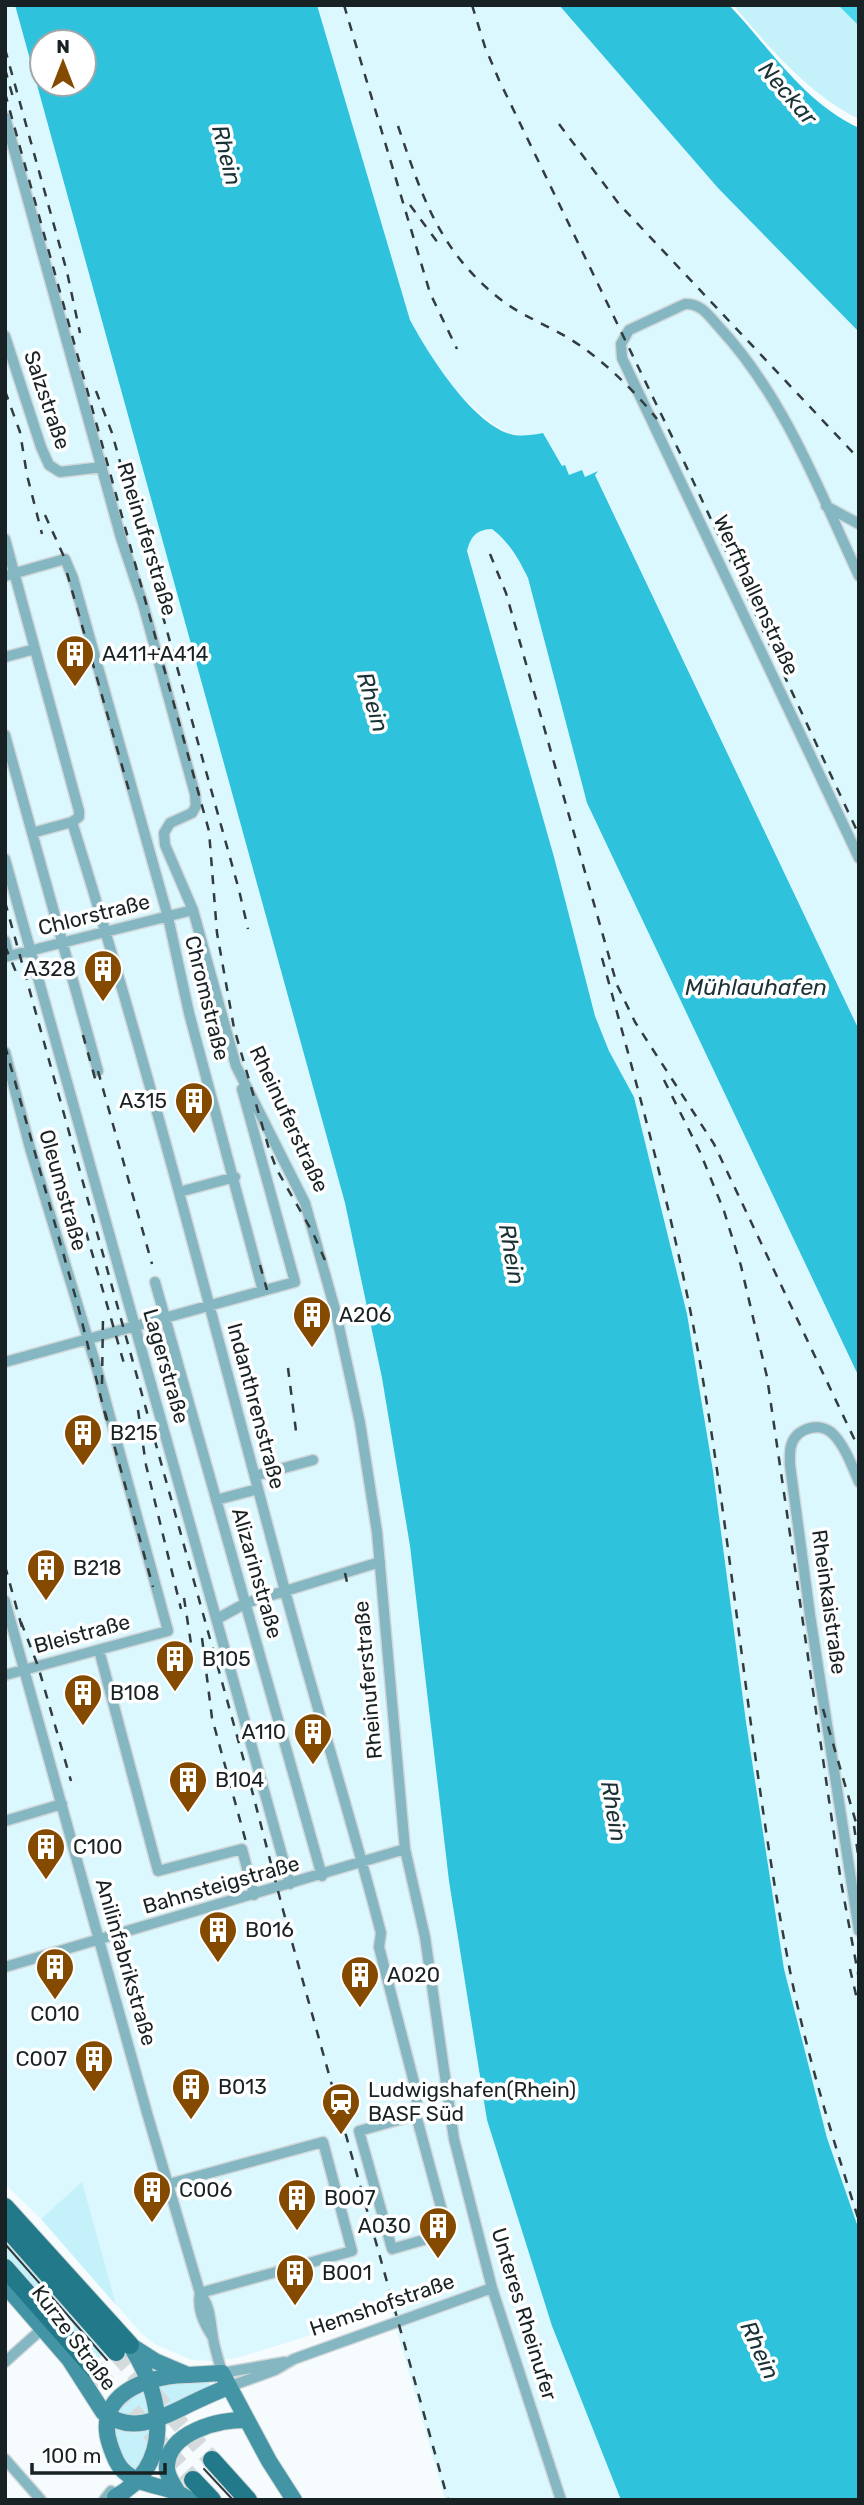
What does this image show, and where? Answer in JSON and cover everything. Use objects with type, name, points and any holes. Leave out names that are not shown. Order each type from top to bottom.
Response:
[{"type":"main road","points":[[5,2207],[149,2379],[155,2394],[158,2419],[155,2447],[117,2493]]},
{"type":"main road","points":[[5,2225],[123,2348],[188,2375]]},
{"type":"main road","points":[[5,2268],[96,2371]]},
{"type":"main road","name":"Kurze Straße","points":[[5,2285],[69,2359],[95,2400],[107,2425],[118,2464],[126,2473],[117,2493]]},
{"type":"main road","points":[[107,2425],[121,2395],[149,2379],[188,2375],[225,2380],[294,2500]]},
{"type":"main road","name":"Hemshofstraße","points":[[107,2425],[158,2419],[225,2380]]},
{"type":"main road","points":[[184,2496],[169,2477],[167,2466],[172,2451],[185,2437],[215,2422],[246,2420]]},
{"type":"main road","points":[[212,2460],[248,2500]]},
{"type":"main road","points":[[117,2493],[115,2484],[118,2464]]},
{"type":"main road","points":[[193,2480],[212,2500]]},
{"type":"main road","points":[[117,2493],[184,2496]]},
{"type":"street","name":"Rheinuferstraße","points":[[5,117],[195,794],[196,806],[192,813],[170,823],[164,832],[165,845],[193,910],[236,1066],[305,1203],[336,1314],[360,1423],[377,1532],[405,1849],[425,1937],[454,2139]]},
{"type":"street","name":"Werfthallenstraße","points":[[826,506],[779,410],[759,376],[735,344],[700,307],[688,304],[678,306],[629,330],[621,348],[622,358],[859,858]]},
{"type":"street","name":"Salzstraße","points":[[5,336],[49,466],[60,471],[102,467]]},
{"type":"street","points":[[826,506],[859,526],[842,541]]},
{"type":"street","points":[[826,506],[859,576]]},
{"type":"street","name":"Indanthrenstraße","points":[[5,539],[10,574],[35,649],[79,811],[79,817],[72,822],[106,932],[179,1192],[285,1592],[381,1933],[379,1947],[417,2094],[416,2115],[448,2233],[392,2249],[359,2131],[416,2115]]},
{"type":"street","points":[[848,552],[859,546]]},
{"type":"street","name":"Chromstraße","points":[[10,574],[65,559],[81,601],[168,917],[189,1013],[263,1291]]},
{"type":"street","points":[[5,657],[35,649]]},
{"type":"street","points":[[5,736],[98,1072]]},
{"type":"street","points":[[32,833],[72,822]]},
{"type":"street","name":"Lagerstraße","points":[[5,859],[290,1884]]},
{"type":"street","name":"Chlorstraße","points":[[7,956],[193,910]]},
{"type":"street","points":[[5,942],[7,956]]},
{"type":"street","name":"Oleumstraße","points":[[5,1052],[30,1148],[88,1338],[169,1631]]},
{"type":"street","points":[[5,1362],[295,1282],[236,1066]]},
{"type":"street","points":[[179,1192],[234,1177]]},
{"type":"street","name":"Alizarinstraße","points":[[155,1282],[322,1876]]},
{"type":"street","name":"Rheinkaistraße","points":[[859,1482],[839,1441],[827,1429],[809,1428],[794,1438],[790,1465],[810,1615],[859,1931]]},
{"type":"street","points":[[255,1476],[313,1460]]},
{"type":"street","points":[[216,1500],[258,1489]]},
{"type":"street","points":[[218,1619],[246,1603],[380,1562]]},
{"type":"street","name":"Anilinfabrikstraße","points":[[5,1601],[200,2293],[209,2311],[212,2336],[225,2380]]},
{"type":"street","name":"Bleistraße","points":[[5,1675],[169,1631]]},
{"type":"street","points":[[99,1650],[158,1871],[242,1849],[254,1895]]},
{"type":"street","points":[[5,1821],[62,1804]]},
{"type":"street","name":"Bahnsteigstraße","points":[[5,1966],[322,1876],[405,1849]]},
{"type":"street","name":"Unteres Rheinufer","points":[[454,2139],[492,2288],[561,2500]]},
{"type":"street","points":[[169,2184],[323,2142],[352,2251],[200,2293]]},
{"type":"street","name":"Hemshofstraße","points":[[225,2380],[275,2370],[285,2362],[492,2288]]},
{"type":"street","points":[[5,2362],[43,2328]]},
{"type":"street","points":[[5,2459],[41,2500]]},
{"type":"shaded area","points":[[5,5],[15,5],[28,52],[28,98],[41,98],[345,1203],[382,1378],[410,1546],[487,2120],[552,2326],[621,2500],[445,2500],[391,2310],[237,2358],[192,2360],[156,2345],[143,2335],[44,2222],[5,2184]]},
{"type":"shaded area","points":[[317,5],[559,5],[718,188],[859,332],[859,1030],[595,474],[598,471],[585,477],[569,475],[543,433],[528,436],[510,434],[493,424],[467,402],[447,379],[428,353],[410,320]]},
{"type":"shaded area","points":[[733,5],[838,5],[859,26],[859,119],[840,109],[806,83]]},
{"type":"shaded area","points":[[838,5],[859,5],[859,26]]},
{"type":"shaded area","points":[[492,529],[516,553],[528,578],[587,803],[859,1377],[859,2230],[827,2138],[784,1969],[746,1722],[713,1471],[687,1314],[634,1097],[609,1051],[595,1016],[467,551],[470,539],[480,530]]},
{"type":"shaded area","points":[[82,2182],[116,2305],[41,2219]]},
{"type":"shaded area","points":[[5,2235],[108,2350],[96,2361],[5,2259]]},
{"type":"shaded area","points":[[204,2377],[215,2390],[165,2411],[159,2381]]},
{"type":"shaded area","points":[[145,2385],[150,2416],[117,2417],[119,2405]]},
{"type":"shaded area","points":[[153,2429],[145,2464],[133,2473],[117,2450],[114,2430],[134,2433]]},
{"type":"water","points":[[15,5],[317,5],[410,320],[453,386],[481,416],[510,434],[522,436],[543,433],[569,475],[582,470],[585,477],[598,471],[595,475],[859,1030],[859,1377],[587,803],[528,578],[513,551],[492,529],[475,535],[467,551],[554,857],[595,1016],[609,1051],[634,1097],[687,1314],[713,1471],[746,1722],[784,1969],[827,2138],[859,2230],[859,2500],[621,2500],[552,2326],[487,2120],[449,1881],[410,1546],[382,1378],[345,1203],[41,98],[98,98],[98,28],[28,28],[28,52]]},
{"type":"water","name":"Neckar","points":[[559,5],[729,5],[804,89],[839,117],[859,128],[859,332],[718,188]]},
{"type":"tunnel","points":[[116,2352],[212,2460]]},
{"type":"tunnel","points":[[96,2371],[193,2480]]},
{"type":"tram line","points":[[5,2244],[107,2360]]},
{"type":"tram line","points":[[204,2469],[233,2500]]},
{"type":"railway","points":[[344,5],[430,293],[457,349]]},
{"type":"railway","points":[[472,5],[499,80],[679,451],[859,835]]},
{"type":"railway","points":[[5,49],[67,272],[80,333]]},
{"type":"railway","points":[[5,69],[14,101]]},
{"type":"railway","points":[[5,93],[209,831],[217,933],[234,1028],[277,1170],[313,1233],[328,1267]]},
{"type":"railway","points":[[559,124],[619,204],[859,459]]},
{"type":"railway","points":[[398,126],[415,176],[435,221],[462,262],[479,281],[508,305],[570,339],[594,356],[627,386],[657,419]]},
{"type":"railway","points":[[410,205],[441,247]]},
{"type":"railway","points":[[5,391],[20,432],[27,475],[42,534]]},
{"type":"railway","points":[[96,391],[112,433],[248,929]]},
{"type":"railway","points":[[45,515],[65,559]]},
{"type":"railway","points":[[490,554],[506,593],[617,985],[635,1022],[714,1144],[859,1449]]},
{"type":"railway","points":[[67,573],[130,794]]},
{"type":"railway","points":[[5,902],[448,2500]]},
{"type":"railway","points":[[5,946],[16,972]]},
{"type":"railway","points":[[602,958],[658,1168],[693,1326],[715,1454],[765,1824],[790,1971],[812,2066],[859,2221]]},
{"type":"railway","points":[[83,1035],[96,1082]]},
{"type":"railway","points":[[5,1046],[78,1306],[107,1422]]},
{"type":"railway","points":[[98,1071],[152,1264]]},
{"type":"railway","points":[[664,1080],[700,1152],[724,1211],[741,1266],[767,1377],[841,1882],[859,1979]]},
{"type":"railway","points":[[86,1232],[125,1367]]},
{"type":"railway","points":[[260,1265],[267,1290]]},
{"type":"railway","points":[[102,1384],[103,1317]]},
{"type":"railway","points":[[288,1368],[296,1431]]},
{"type":"railway","points":[[138,1410],[146,1465],[181,1609]]},
{"type":"railway","points":[[105,1412],[153,1587]]},
{"type":"railway","points":[[5,1566],[23,1631]]},
{"type":"railway","points":[[345,1573],[348,1587]]},
{"type":"railway","points":[[184,1598],[192,1650]]},
{"type":"railway","points":[[21,1622],[38,1666],[71,1781]]},
{"type":"railway","points":[[202,1638],[212,1718],[246,1842]]},
{"type":"railway","points":[[823,1709],[859,1833]]},
{"type":"railway","points":[[854,1826],[859,1861]]},
{"type":"railway","points":[[850,1969],[859,2008]]},
{"type":"place","name":"A411+A414","points":[[75,688]]},
{"type":"place","name":"A328","points":[[103,1003]]},
{"type":"place","name":"A315","points":[[194,1135]]},
{"type":"place","name":"A206","points":[[312,1349]]},
{"type":"place","name":"B215","points":[[83,1467]]},
{"type":"place","name":"B218","points":[[46,1602]]},
{"type":"place","name":"B105","points":[[175,1693]]},
{"type":"place","name":"B108","points":[[83,1727]]},
{"type":"place","name":"A110","points":[[313,1766]]},
{"type":"place","name":"B104","points":[[188,1814]]},
{"type":"place","name":"C100","points":[[46,1881]]},
{"type":"place","name":"B016","points":[[218,1964]]},
{"type":"place","name":"C010","points":[[55,2001]]},
{"type":"place","name":"A020","points":[[360,2009]]},
{"type":"place","name":"C007","points":[[94,2093]]},
{"type":"place","name":"B013","points":[[191,2121]]},
{"type":"place","name":"Ludwigshafen(Rhein) BASF Süd","points":[[341,2136]]},
{"type":"place","name":"C006","points":[[152,2224]]},
{"type":"place","name":"B007","points":[[297,2232]]},
{"type":"place","name":"A030","points":[[438,2260]]},
{"type":"place","name":"B001","points":[[295,2307]]},
{"type":"water label","name":"Rhein","points":[[227,155]]},
{"type":"water label","name":"Rhein","points":[[373,702]]},
{"type":"water label","name":"Mühlauhafen","points":[[756,987]]},
{"type":"water label","name":"Rhein","points":[[512,1254]]},
{"type":"water label","name":"Rhein","points":[[614,1811]]},
{"type":"water label","name":"Rhein","points":[[760,2350]]}]
